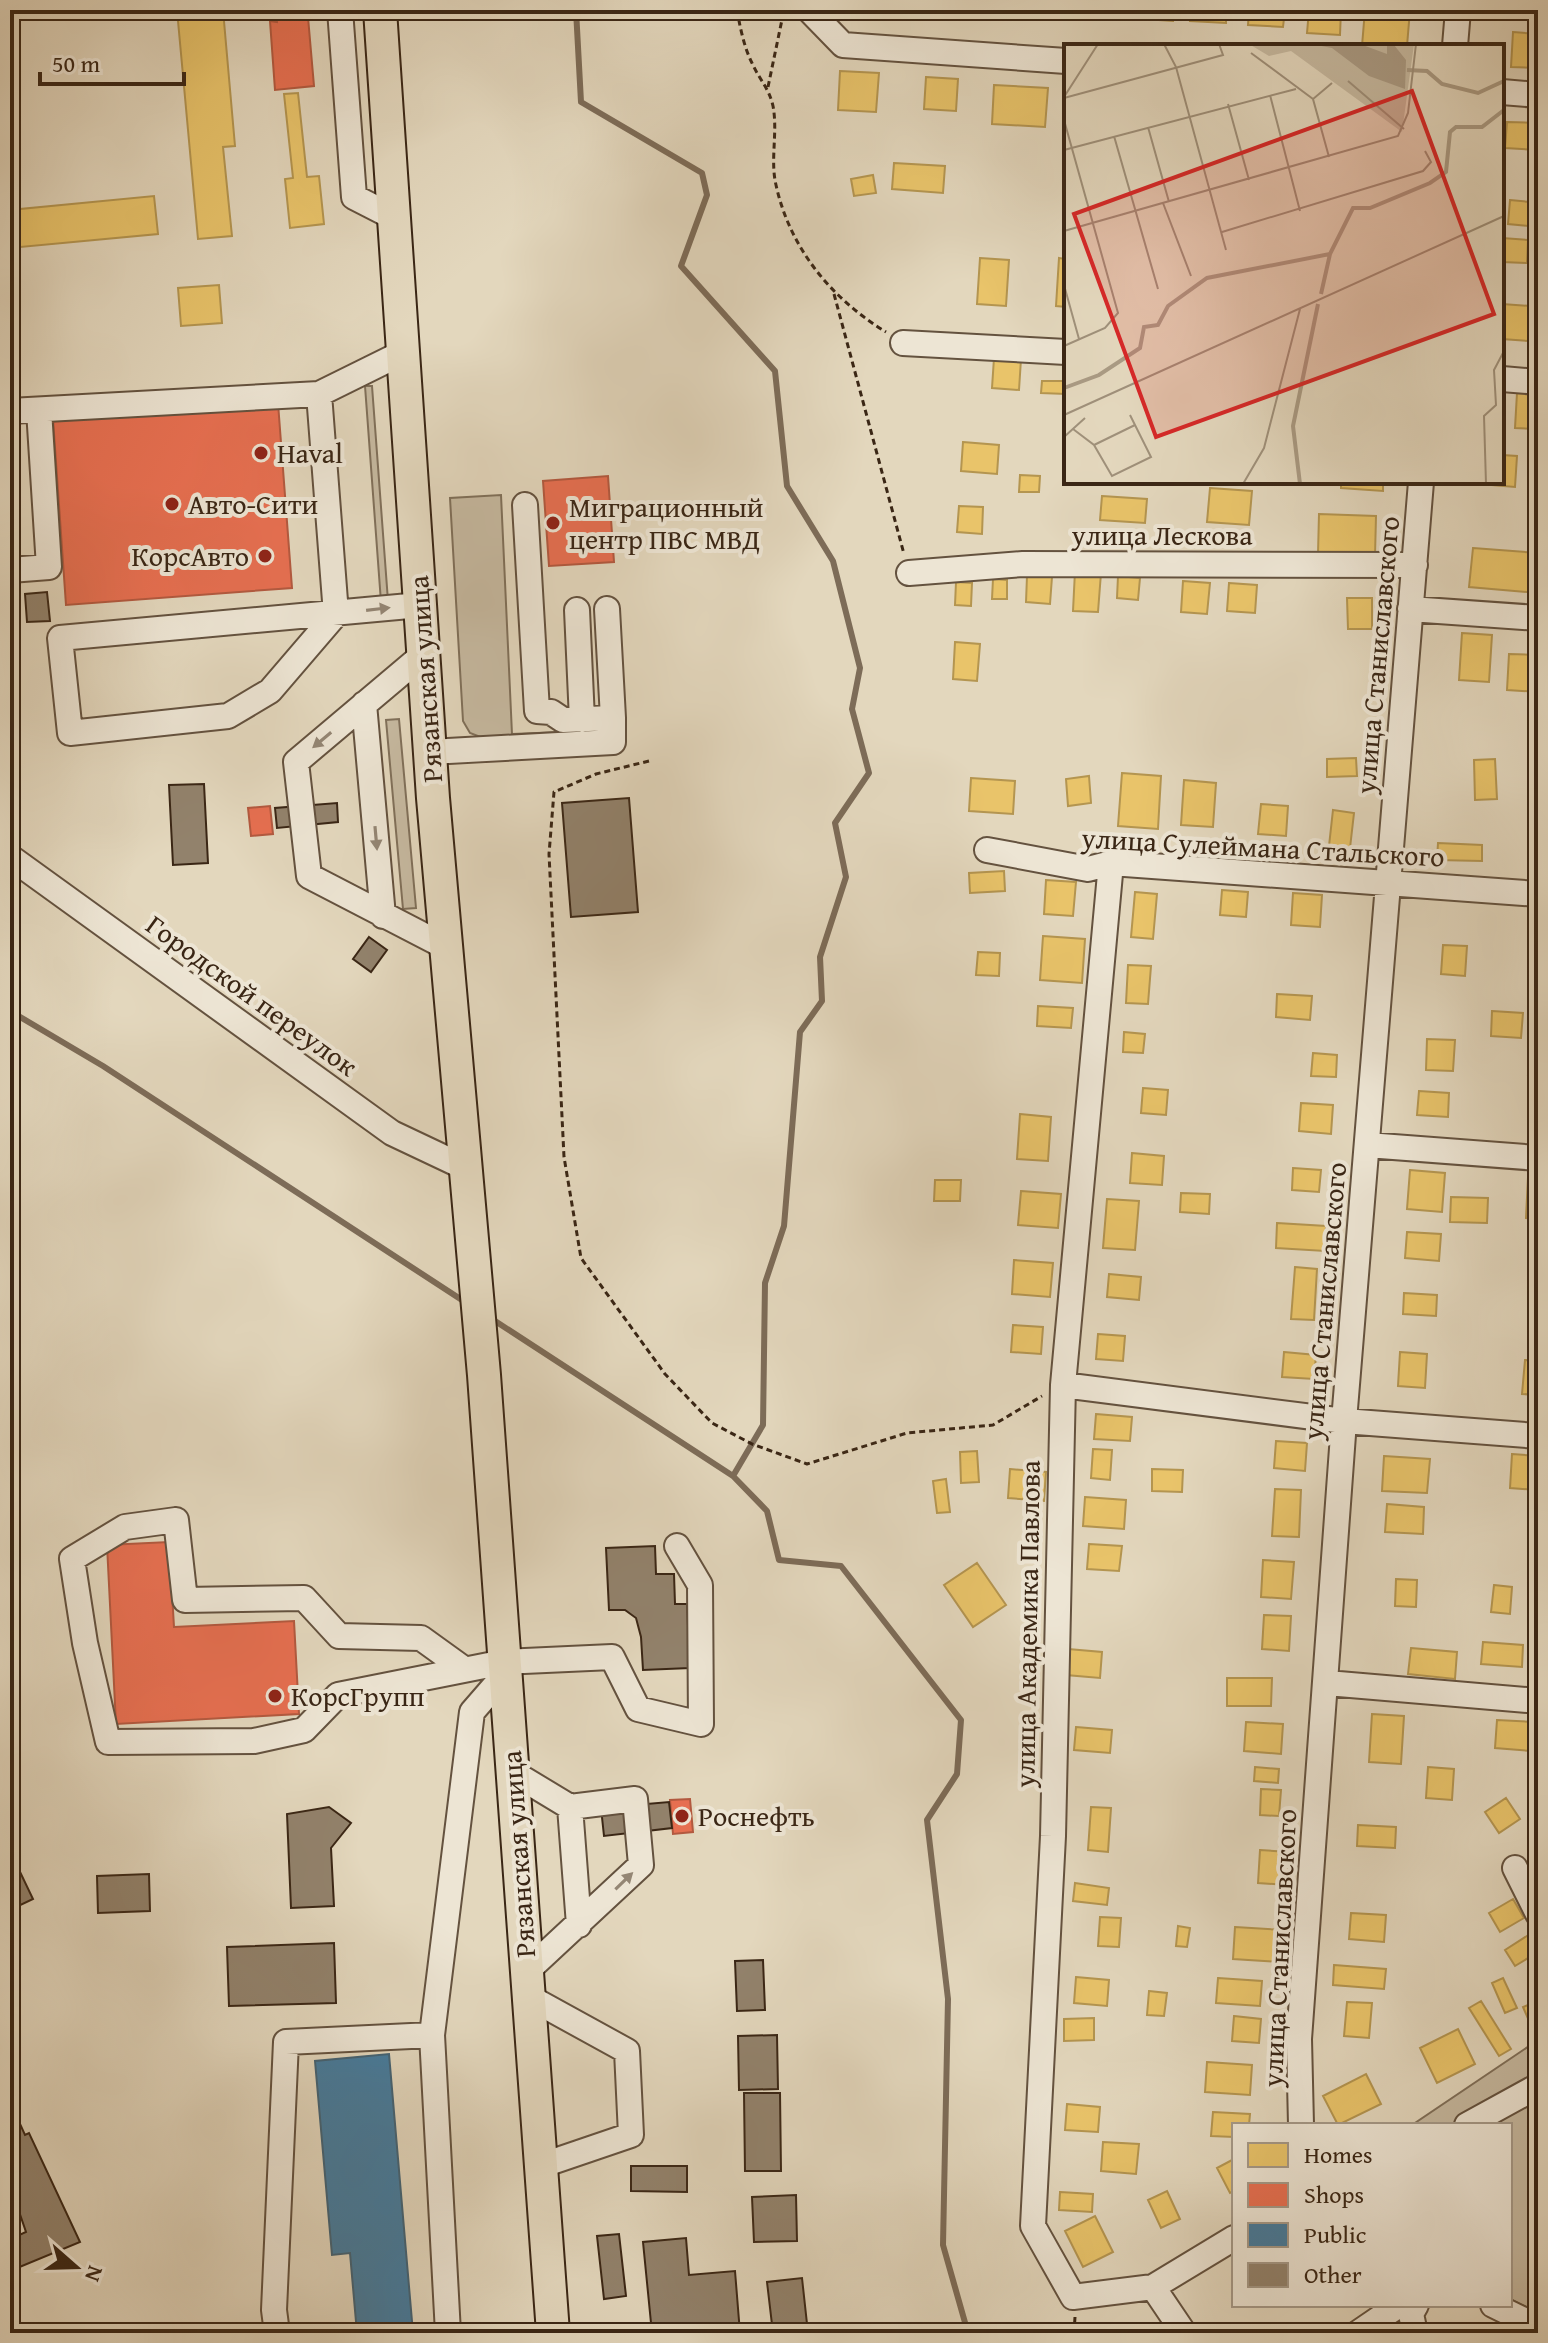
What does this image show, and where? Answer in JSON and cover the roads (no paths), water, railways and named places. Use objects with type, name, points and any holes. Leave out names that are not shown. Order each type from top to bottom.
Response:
[{"type":"main road","name":"Рязанская улица","points":[[380,10],[430,752],[483,1361],[553,2333]]},
{"type":"street","points":[[340,10],[354,197],[395,218]]},
{"type":"street","points":[[809,10],[843,45],[1064,61]]},
{"type":"street","points":[[1455,44],[1458,10]]},
{"type":"street","points":[[1504,92],[1538,95]]},
{"type":"street","points":[[903,343],[1064,352]]},
{"type":"street","points":[[10,411],[319,394],[404,352]]},
{"type":"street","points":[[1504,379],[1538,382]]},
{"type":"street","points":[[319,394],[336,614],[270,691],[228,716],[70,733],[60,638],[336,614],[420,605]]},
{"type":"street","points":[[10,570],[49,567],[39,410]]},
{"type":"street","name":"улица Станиславского","points":[[1301,2123],[1299,2039],[1344,1421],[1421,484]]},
{"type":"street","points":[[525,505],[537,711],[551,712],[563,720],[613,718]]},
{"type":"street","name":"улица Лескова","points":[[909,573],[1023,564],[1415,565]]},
{"type":"street","points":[[430,752],[609,743],[614,739],[607,609]]},
{"type":"street","points":[[1410,609],[1538,618]]},
{"type":"street","points":[[577,610],[582,720]]},
{"type":"street","points":[[424,654],[296,762],[309,876],[446,947]]},
{"type":"street","points":[[364,704],[383,916]]},
{"type":"street","name":"улица Сулеймана Стальского","points":[[987,850],[1088,869],[1111,863],[1538,894]]},
{"type":"street","name":"Городской переулок","points":[[10,857],[392,1133],[466,1168]]},
{"type":"street","name":"улица Академика Павлова","points":[[1111,863],[1063,1385],[1053,1836],[1033,2226],[1073,2297],[1153,2287]]},
{"type":"street","points":[[1367,1145],[1538,1158]]},
{"type":"street","points":[[1063,1385],[1344,1421],[1538,1436]]},
{"type":"street","points":[[464,1669],[421,1638],[339,1636],[304,1598],[185,1600],[176,1520],[125,1527],[72,1559],[85,1643],[108,1742],[254,1741],[304,1730],[338,1695],[464,1669],[612,1657],[638,1709],[701,1724],[700,1585],[677,1546]]},
{"type":"street","points":[[448,2333],[432,2035],[472,1712],[505,1668]]},
{"type":"street","points":[[1327,1683],[1538,1701]]},
{"type":"street","points":[[512,1772],[570,1807],[635,1799],[641,1865],[579,1925],[526,1984],[627,2051],[631,2135],[540,2166]]},
{"type":"street","points":[[570,1807],[579,1925]]},
{"type":"street","points":[[1515,1868],[1538,1914]]},
{"type":"street","points":[[277,2333],[274,2310],[286,2042],[432,2035]]},
{"type":"street","points":[[1471,2123],[1538,2086]]},
{"type":"street","points":[[1184,2333],[1153,2287],[1232,2239]]},
{"type":"street","points":[[1497,2307],[1538,2327]]},
{"type":"street","points":[[1358,2333],[1410,2314]]},
{"type":"street","points":[[1387,2333],[1410,2314]]},
{"type":"waterway","points":[[576,10],[581,102],[702,173],[707,195],[681,266],[775,371],[787,486],[833,561],[860,668],[852,709],[869,773],[835,823],[846,877],[820,957],[822,1001],[800,1032],[784,1226],[765,1283],[763,1425],[733,1476],[767,1511],[779,1560],[841,1566],[961,1720],[957,1774],[927,1820],[948,1999],[943,2245],[968,2333]]},
{"type":"waterway","points":[[10,1011],[103,1066],[465,1302]]},
{"type":"waterway","points":[[492,1319],[733,1476]]},
{"type":"place","name":"Haval","points":[[261,453]]},
{"type":"place","name":"Авто-Сити","points":[[172,504]]},
{"type":"place","name":"Миграционный центр ПВС МВД","points":[[553,523]]},
{"type":"place","name":"КорсАвто","points":[[265,556]]},
{"type":"place","name":"КорсГрупп","points":[[275,1696]]},
{"type":"place","name":"Роснефть","points":[[682,1816]]}]
